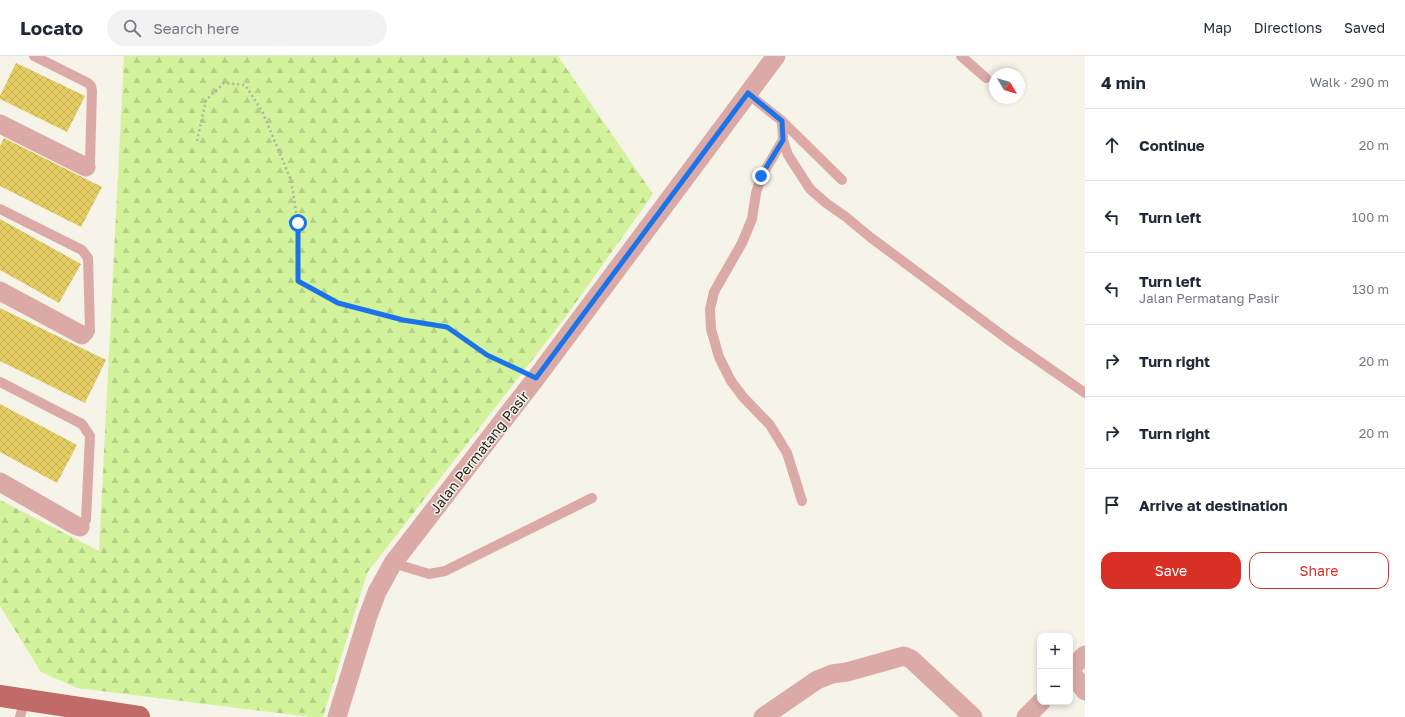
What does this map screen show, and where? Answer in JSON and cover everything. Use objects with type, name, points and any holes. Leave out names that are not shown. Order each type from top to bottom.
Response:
[{"type":"main road","points":[[0,696],[23,708],[48,703],[127,716]]},
{"type":"street","name":"Jalan Permatang Pasir","points":[[337,717],[368,616],[377,592],[393,563],[536,378],[776,56]]},
{"type":"street","points":[[0,124],[86,166]]},
{"type":"street","points":[[0,291],[82,335]]},
{"type":"street","points":[[0,482],[80,527]]},
{"type":"street","points":[[1071,669],[1085,655]]},
{"type":"street","points":[[763,717],[817,680],[832,674],[854,670],[904,656],[911,659],[972,717]]},
{"type":"street","points":[[1073,674],[1085,691]]},
{"type":"street","points":[[1026,717],[1038,705]]},
{"type":"lane","points":[[34,56],[88,83],[91,86],[90,162],[86,166]]},
{"type":"lane","points":[[961,56],[986,78]]},
{"type":"lane","points":[[748,93],[782,121],[842,180]]},
{"type":"lane","points":[[782,121],[783,140],[788,156],[810,189],[870,237],[1010,341],[1085,393]]},
{"type":"lane","points":[[783,140],[761,176],[756,193],[752,219],[742,243],[714,292],[710,309],[710,322],[719,357],[731,382],[770,425],[787,453],[802,501]]},
{"type":"lane","points":[[0,209],[86,253],[88,258],[90,331],[88,335],[82,335]]},
{"type":"lane","points":[[0,382],[82,424],[90,436],[86,520],[80,527]]},
{"type":"lane","points":[[393,563],[428,574],[445,571],[592,498]]},
{"type":"lane","points":[[48,703],[67,717]]},
{"type":"path","points":[[197,141],[206,100],[224,83],[245,85],[262,111],[291,180],[298,223],[298,281],[338,303],[403,320],[447,327],[487,355],[536,378]]},
{"type":"green space","points":[[124,56],[558,56],[653,194],[564,319],[367,573],[323,717],[310,717],[77,688],[41,672],[0,606],[0,500],[99,551]]},
{"type":"building","points":[[16,63],[85,96],[67,132],[0,99],[0,96]]},
{"type":"building","points":[[4,138],[102,187],[81,227],[0,186],[0,146]]},
{"type":"building","points":[[0,219],[81,264],[59,303],[0,270]]},
{"type":"building","points":[[0,308],[106,360],[85,403],[0,361]]},
{"type":"building","points":[[0,404],[77,445],[57,483],[0,452]]},
{"type":"route","points":[[298,223],[298,281],[338,303],[403,320],[447,327],[487,355],[536,378],[748,93],[782,121],[783,140],[761,176]]}]
